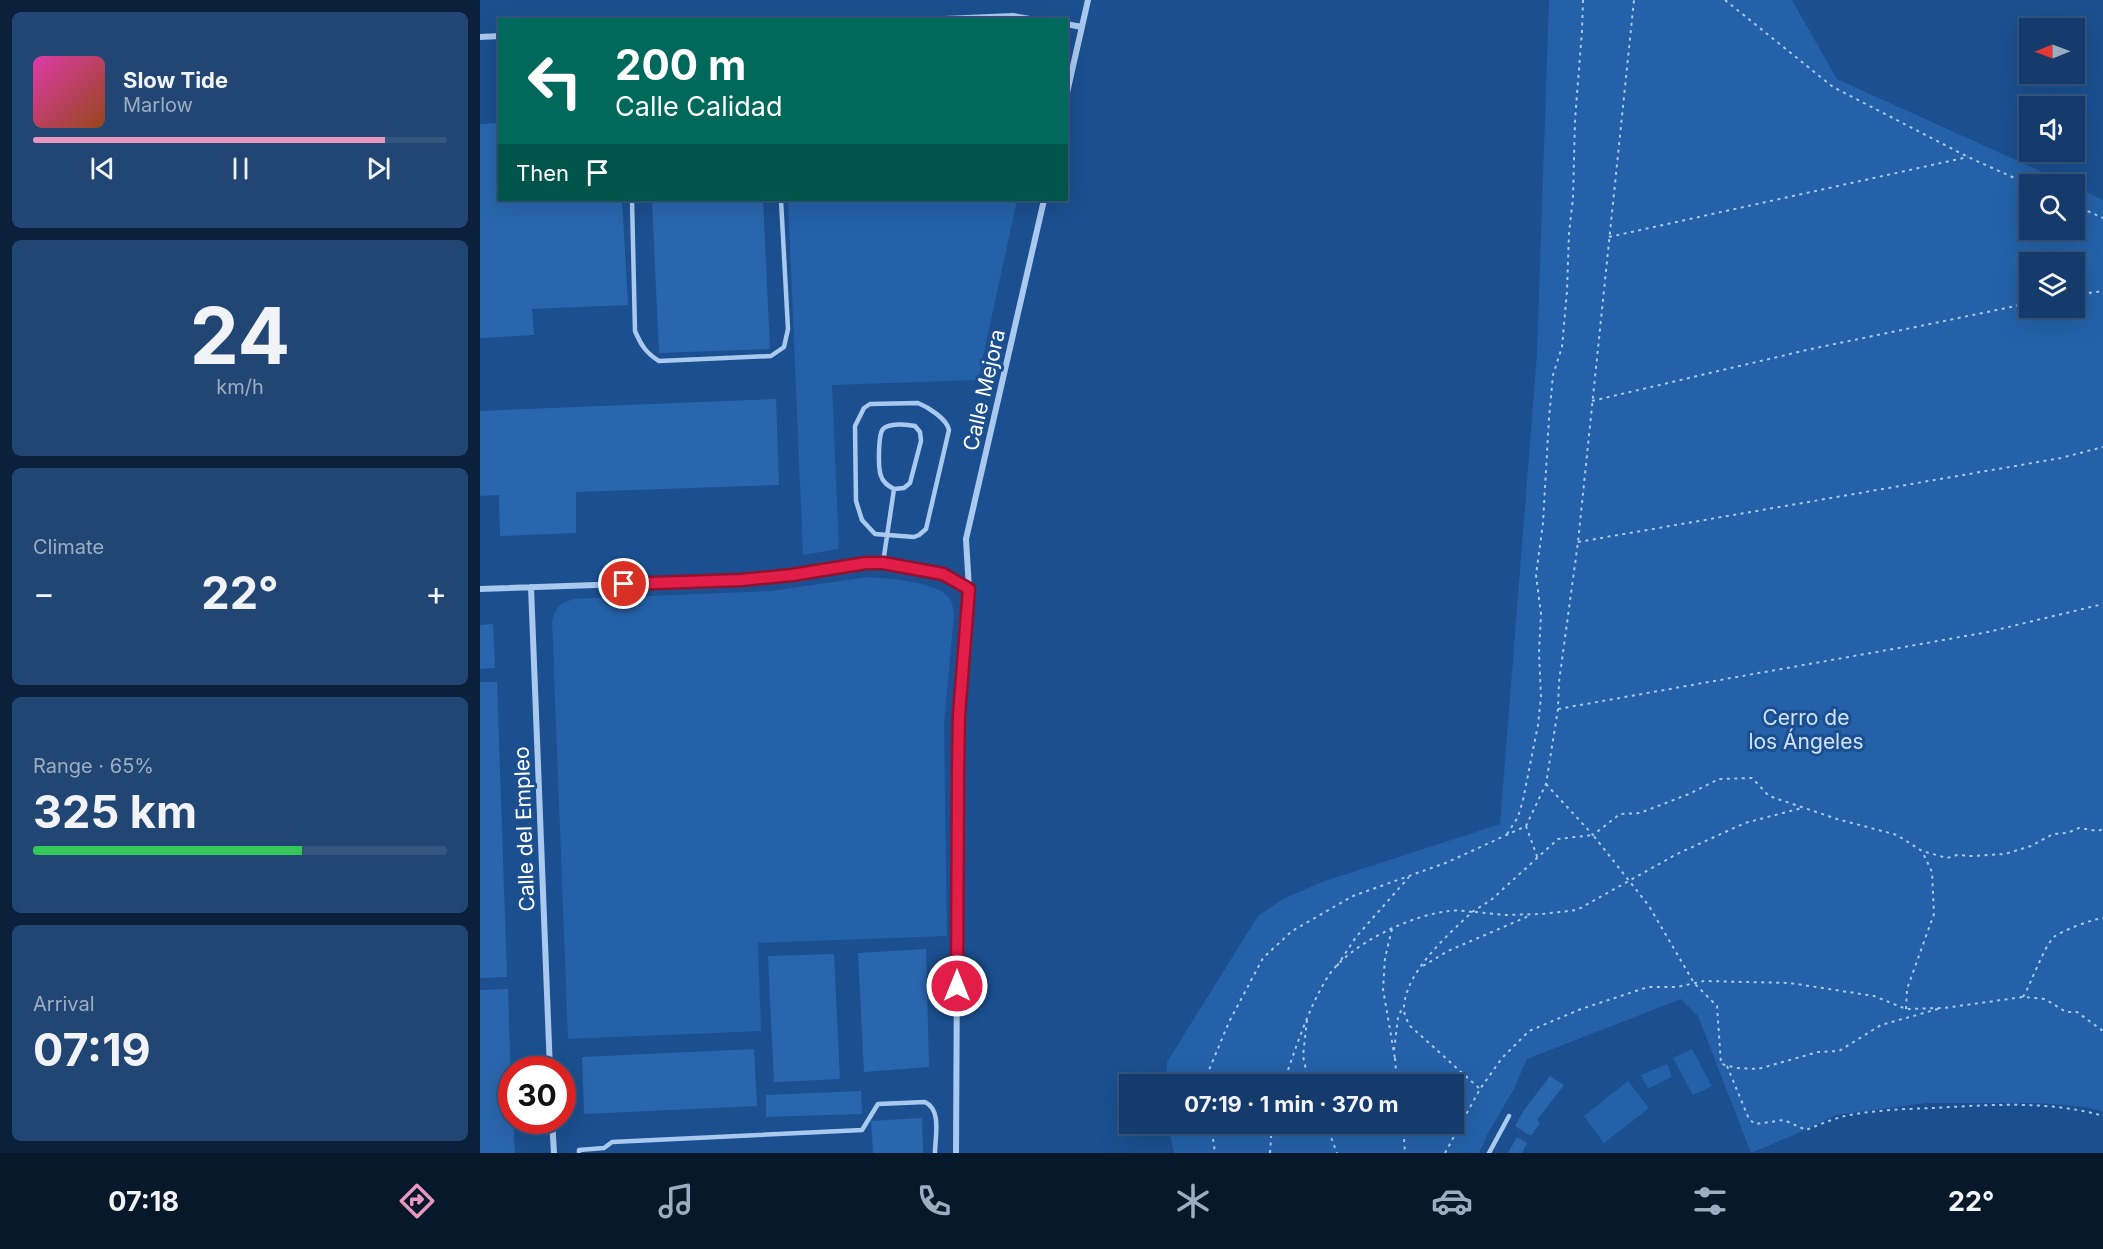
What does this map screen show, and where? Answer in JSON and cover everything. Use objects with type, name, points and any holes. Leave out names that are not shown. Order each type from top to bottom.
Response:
[{"type":"street","points":[[1068,88],[1088,0]]},
{"type":"street","points":[[967,18],[1013,16],[1024,18]]},
{"type":"street","points":[[1068,24],[1082,27]]},
{"type":"street","points":[[480,37],[498,36]]},
{"type":"street","name":"Calle Mejora","points":[[956,1153],[958,772],[959,715],[969,589],[966,539],[1044,201]]},
{"type":"street","points":[[480,589],[741,580],[792,575],[866,563],[883,563],[943,574],[969,589]]},
{"type":"street","name":"Calle del Empleo","points":[[531,587],[549,1056]]},
{"type":"street","points":[[553,1134],[554,1153]]},
{"type":"lane","points":[[632,201],[635,331],[643,348],[659,361],[771,356],[784,347],[788,329],[781,201]]},
{"type":"lane","points":[[918,403],[948,424],[949,430],[926,529],[914,537],[887,536],[875,534],[868,529],[858,510],[855,426],[864,408],[870,404],[918,403]]},
{"type":"lane","points":[[889,426],[915,426],[920,432],[921,441],[910,483],[904,488],[894,489],[888,486],[880,476],[880,435],[884,428],[889,426]]},
{"type":"lane","points":[[883,563],[894,489]]},
{"type":"lane","points":[[579,1153],[579,1150],[604,1148],[612,1142],[862,1130],[878,1104],[925,1102],[931,1105],[936,1113],[935,1153]]},
{"type":"lane","points":[[1489,1153],[1509,1116]]},
{"type":"path","points":[[1506,835],[1518,816],[1523,800],[1541,698],[1540,614],[1536,575],[1543,523],[1553,375],[1562,347],[1564,325],[1583,0]]},
{"type":"path","points":[[1209,1074],[1229,1022],[1263,958],[1293,931],[1353,896],[1448,862],[1526,826],[1546,784],[1558,709],[1559,682],[1578,542],[1634,0]]},
{"type":"path","points":[[1725,0],[1833,87],[1968,157],[2019,180]]},
{"type":"path","points":[[1609,237],[1968,157]]},
{"type":"path","points":[[2085,211],[2103,218]]},
{"type":"path","points":[[2085,293],[2103,291]]},
{"type":"path","points":[[1592,401],[1811,349],[2019,305]]},
{"type":"path","points":[[1578,542],[2061,458],[2103,447]]},
{"type":"path","points":[[1558,709],[1989,632],[2103,604]]},
{"type":"path","points":[[1396,1074],[1394,1048],[1398,1018],[1412,980],[1472,912],[1491,900],[1558,839],[1593,835],[1620,814],[1640,813],[1689,794],[1719,779],[1752,778],[1769,796],[1802,808],[1897,835],[1922,851],[1947,858],[1957,855],[2005,854],[2031,846],[2053,834],[2067,833],[2079,828],[2098,831],[2103,829]]},
{"type":"path","points":[[1546,784],[1593,835],[1649,906],[1694,983],[1717,1006],[1720,1064],[1758,1069],[1818,1052],[1839,1051],[1881,1025],[1944,1008]]},
{"type":"path","points":[[1332,973],[1352,952],[1393,928],[1449,911],[1504,915],[1577,910],[1677,854],[1745,823],[1802,808]]},
{"type":"path","points":[[1526,826],[1538,859]]},
{"type":"path","points":[[1906,1009],[1907,989],[1934,914],[1932,872],[1922,851]]},
{"type":"path","points":[[1286,1074],[1307,1014],[1332,973],[1356,938],[1410,875]]},
{"type":"path","points":[[1421,968],[1448,951],[1534,914]]},
{"type":"path","points":[[2023,997],[2045,951],[2055,937],[2094,919],[2103,918]]},
{"type":"path","points":[[1393,928],[1385,958],[1383,989],[1395,1059]]},
{"type":"path","points":[[1445,1153],[1480,1089],[1502,1058],[1529,1031],[1581,1008],[1648,987],[1677,987],[1704,981],[1790,983],[1874,996],[1906,1009],[1944,1008],[2023,997],[2045,999],[2066,1012],[2077,1012],[2103,1031]]},
{"type":"path","points":[[1406,997],[1404,1007],[1409,1025],[1480,1089]]},
{"type":"path","points":[[1307,1014],[1303,1056],[1307,1074]]},
{"type":"path","points":[[1727,1065],[1749,1119],[1755,1124],[1784,1120],[1806,1130],[1844,1116],[1958,1106],[2064,1108],[2103,1116]]},
{"type":"path","points":[[1212,1134],[1215,1153]]},
{"type":"path","points":[[1270,1153],[1271,1134]]},
{"type":"path","points":[[1330,1134],[1337,1153]]},
{"type":"path","points":[[1404,1134],[1405,1153]]},
{"type":"green space","name":"Cerro de los Ángeles","points":[[1549,0],[1792,0],[1837,79],[2047,174],[2019,174],[2019,240],[2085,240],[2085,192],[2103,200],[2103,1112],[2087,1107],[2038,1103],[1926,1103],[1836,1115],[1751,1153],[1698,1016],[1681,999],[1527,1059],[1514,1089],[1479,1153],[1174,1153],[1170,1134],[1464,1134],[1464,1074],[1166,1074],[1167,1062],[1258,916],[1283,899],[1322,882],[1500,824],[1537,354]]},
{"type":"green space","points":[[788,201],[1017,201],[978,380],[832,385],[839,549],[803,555]]},
{"type":"green space","points":[[867,577],[911,582],[935,588],[949,598],[953,607],[944,723],[947,936],[758,943],[761,1031],[568,1039],[552,621],[555,612],[562,604],[574,599],[772,591]]},
{"type":"green space","points":[[1692,1049],[1712,1086],[1693,1095],[1673,1058]]},
{"type":"green space","points":[[1667,1064],[1672,1077],[1648,1089],[1641,1075]]},
{"type":"green space","points":[[1628,1081],[1649,1108],[1604,1143],[1584,1116]]},
{"type":"building","points":[[498,123],[498,201],[622,201],[628,305],[532,309],[534,335],[480,338],[480,124]]},
{"type":"building","points":[[652,201],[763,201],[770,349],[659,353]]},
{"type":"building","points":[[776,399],[779,485],[576,492],[576,533],[500,536],[499,495],[480,496],[480,411]]},
{"type":"building","points":[[493,624],[495,668],[480,669],[480,625]]},
{"type":"building","points":[[480,682],[497,682],[507,977],[480,978]]},
{"type":"building","points":[[926,949],[929,1067],[864,1072],[858,953]]},
{"type":"building","points":[[834,954],[840,1079],[774,1082],[768,956]]},
{"type":"building","points":[[508,989],[510,1056],[498,1056],[498,1134],[514,1134],[515,1153],[480,1153],[480,990]]},
{"type":"building","points":[[754,1049],[757,1106],[584,1114],[582,1057]]},
{"type":"building","points":[[1550,1076],[1564,1085],[1537,1120],[1540,1123],[1531,1136],[1515,1126],[1524,1110]]},
{"type":"building","points":[[861,1091],[862,1114],[766,1117],[766,1095]]},
{"type":"building","points":[[922,1118],[923,1153],[873,1153],[871,1121]]},
{"type":"building","points":[[1517,1137],[1527,1143],[1522,1153],[1508,1153]]},
{"type":"route","points":[[624,584],[741,580],[792,575],[866,563],[883,563],[943,574],[969,589],[959,715],[957,986]]}]
